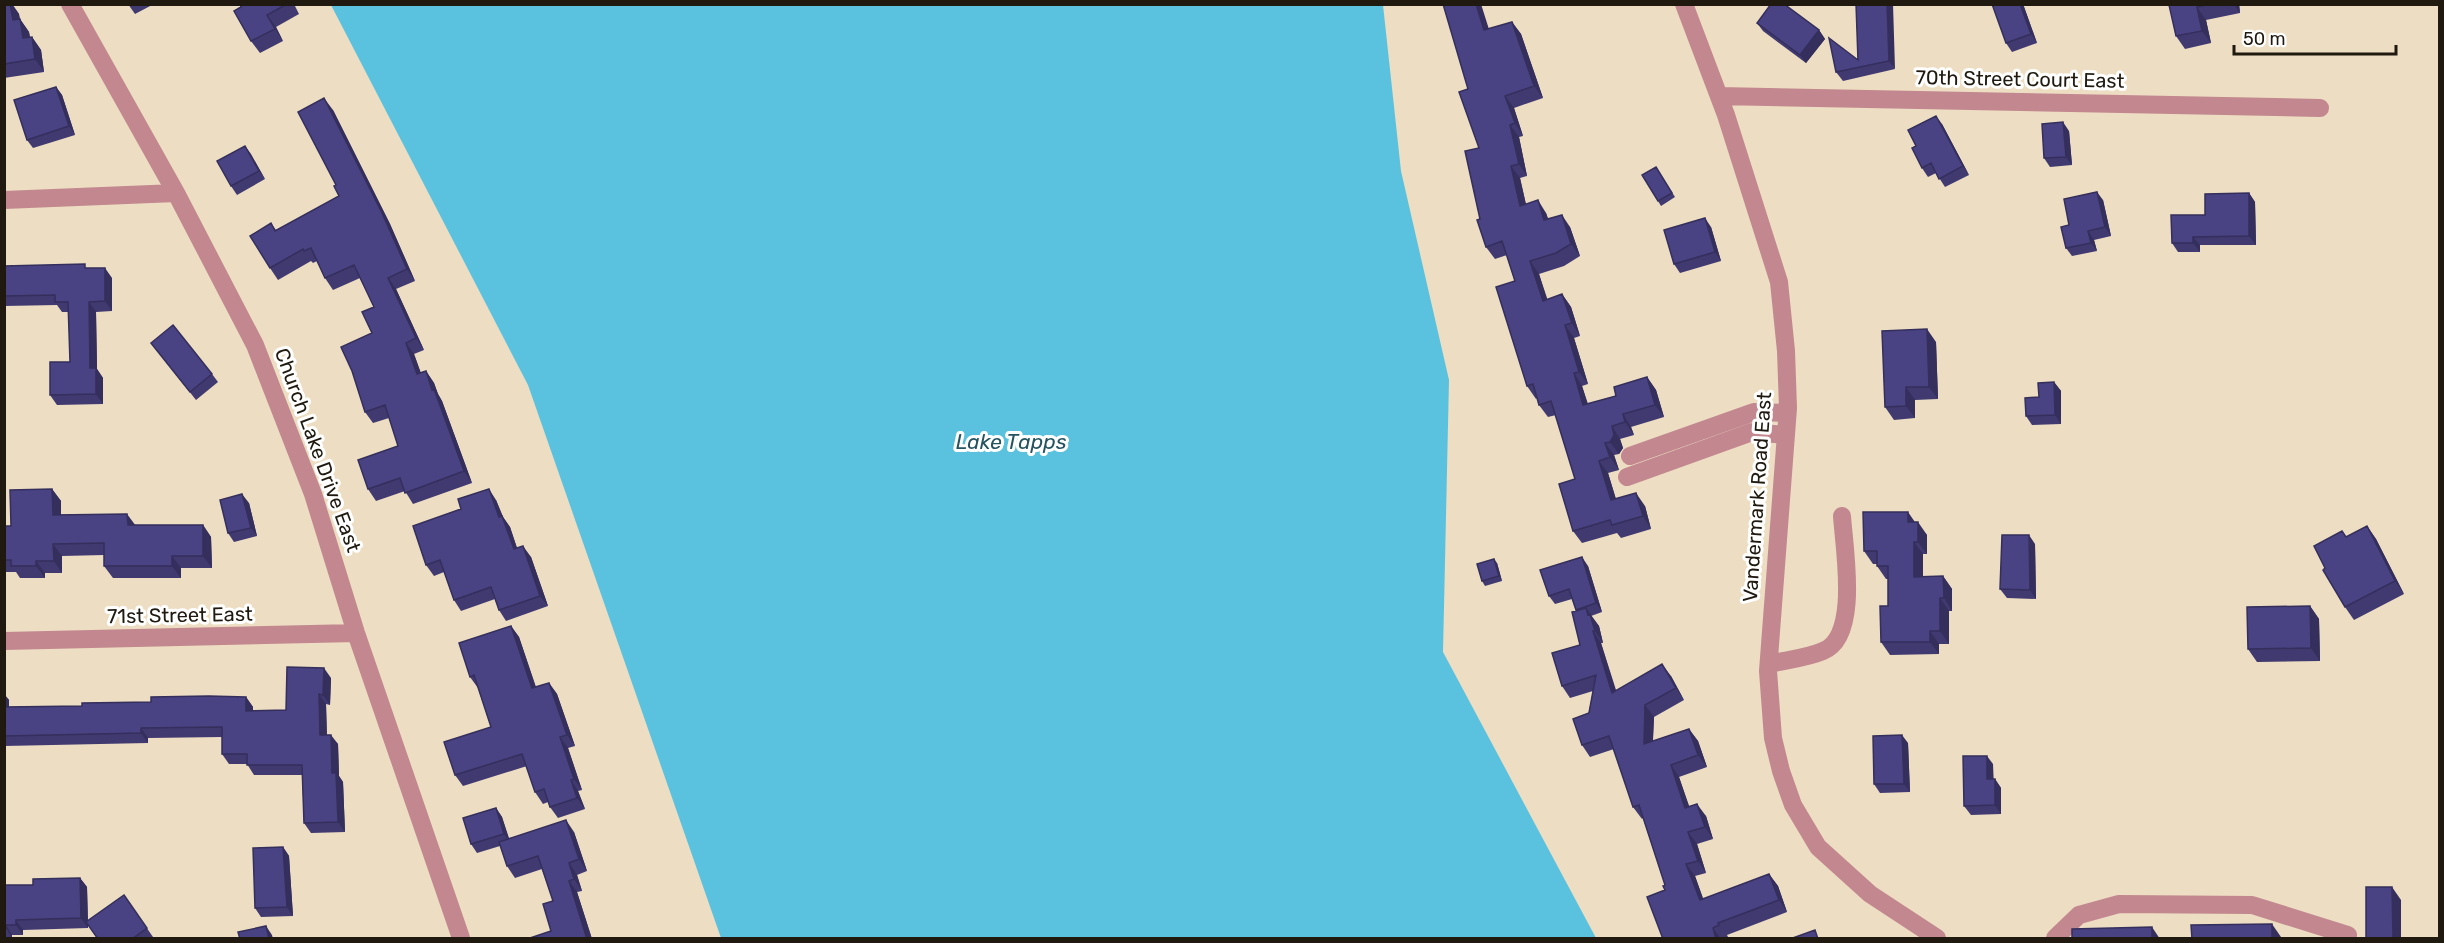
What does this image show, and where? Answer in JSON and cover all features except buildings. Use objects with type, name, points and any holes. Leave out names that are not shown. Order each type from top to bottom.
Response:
[{"type":"street","name":"Church Lake Drive East","points":[[70,4],[176,193],[255,345],[313,494],[356,633],[461,939]]},
{"type":"street","name":"Vandermark Road East","points":[[1684,4],[1719,96],[1766,235],[1779,282],[1786,351],[1787,413],[1769,664],[1773,738],[1793,805],[1818,847],[1870,894],[1937,939]]},
{"type":"street","name":"70th Street Court East","points":[[1719,96],[2320,108]]},
{"type":"street","points":[[4,200],[176,193]]},
{"type":"street","points":[[1630,456],[1754,412],[1787,413]]},
{"type":"street","points":[[1628,477],[1752,432],[1786,435]]},
{"type":"street","points":[[1769,664],[1825,651],[1837,641],[1842,632],[1847,609],[1842,516]]},
{"type":"street","name":"71st Street East","points":[[4,641],[356,633]]},
{"type":"street","points":[[2055,939],[2079,915],[2119,904],[2252,905],[2348,935]]},
{"type":"water","name":"Lake Tapps","points":[[331,5],[1383,5],[1401,171],[1449,380],[1443,652],[1596,938],[721,938],[528,385]]}]
